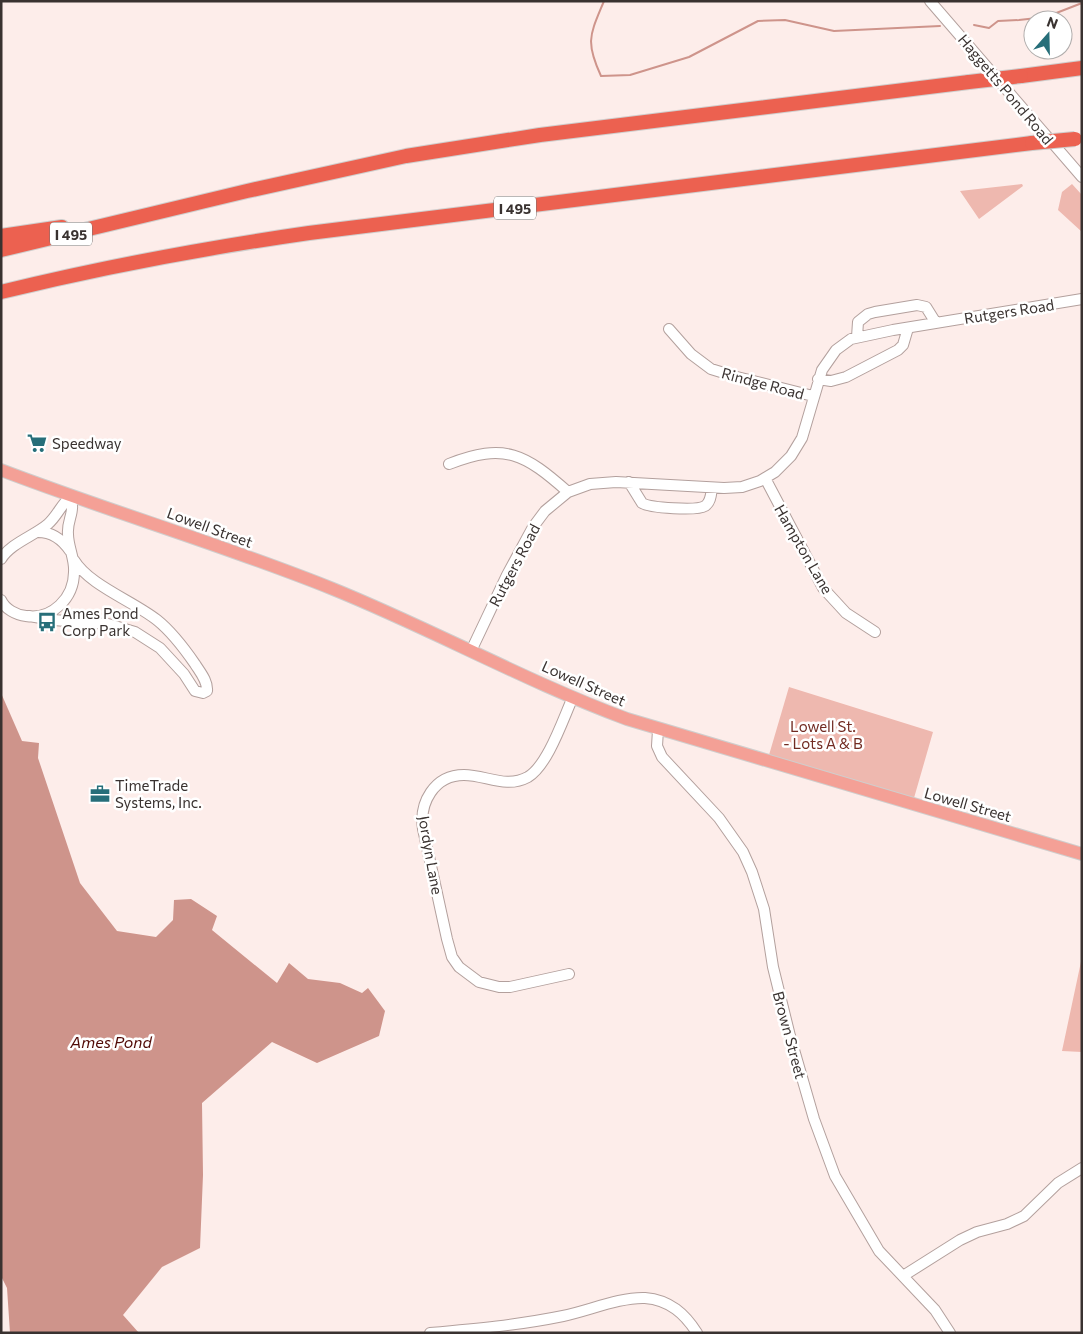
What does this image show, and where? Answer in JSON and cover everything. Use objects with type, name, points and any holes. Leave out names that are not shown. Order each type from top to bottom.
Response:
[{"type":"highway","name":"I 495","points":[[1,250],[349,168],[469,146],[540,135],[1082,68]]},
{"type":"highway","name":"I 495","points":[[1,292],[94,270],[233,244],[1078,138]]},
{"type":"highway","points":[[1,236],[140,217]]},
{"type":"main road","name":"Lowell Street","points":[[1,470],[88,503],[158,525],[321,584],[610,713],[658,730],[1082,854]]},
{"type":"street","name":"Haggetts Pond Road","points":[[930,1],[1082,177]]},
{"type":"street","name":"Rutgers Road","points":[[471,650],[507,575],[533,527],[545,511],[568,492],[590,484],[629,482],[712,488],[742,487],[775,472],[797,448],[818,379],[825,363],[845,343],[857,337],[1082,299]]},
{"type":"street","points":[[857,337],[858,322],[868,314],[917,305],[926,307],[936,323]]},
{"type":"street","points":[[818,379],[831,381],[846,377],[898,350],[903,344],[908,328]]},
{"type":"street","name":"Rindge Road","points":[[669,329],[691,354],[711,369],[813,396]]},
{"type":"street","points":[[448,464],[469,456],[501,452],[509,453],[531,462],[568,492]]},
{"type":"street","name":"Hampton Lane","points":[[765,478],[823,588],[846,613],[875,632]]},
{"type":"street","points":[[629,482],[642,503],[652,506],[701,508],[708,503],[712,488]]},
{"type":"street","points":[[2,558],[15,546],[38,532],[56,516],[63,503],[70,496]]},
{"type":"street","points":[[29,616],[45,615],[60,606],[73,583],[74,574],[68,536],[69,517],[72,508],[70,496]]},
{"type":"street","points":[[2,604],[18,614],[52,620],[108,624],[135,632],[165,652],[196,691],[203,694],[207,691],[206,681],[188,654],[166,628],[142,609],[92,578],[78,567],[64,544],[53,535],[46,532],[38,532]]},
{"type":"street","name":"Jordyn Lane","points":[[569,974],[510,987],[499,987],[479,982],[459,967],[452,957],[447,939],[423,829],[422,814],[425,802],[431,791],[441,782],[453,777],[470,776],[512,782],[523,779],[535,772],[547,754],[573,697]]},
{"type":"street","name":"Brown Street","points":[[658,730],[657,746],[662,757],[719,818],[749,866],[764,909],[773,966],[790,1036],[825,1151],[835,1176],[875,1244],[935,1310],[950,1333]]},
{"type":"street","points":[[903,1276],[960,1240],[977,1232],[1007,1224],[1024,1216],[1058,1183],[1082,1168]]},
{"type":"street","points":[[430,1333],[530,1322],[564,1316],[626,1300],[645,1298],[660,1301],[677,1308],[689,1320],[697,1333]]},
{"type":"green space","points":[[1022,184],[1023,186],[979,219],[960,191]]},
{"type":"green space","points":[[1072,184],[1082,195],[1082,232],[1058,210],[1062,192]]},
{"type":"green space","name":"Lowell St. - Lots A & B","points":[[789,687],[933,732],[914,798],[769,755]]},
{"type":"green space","points":[[1082,957],[1082,1052],[1062,1051]]},
{"type":"water","name":"Ames Pond","points":[[1,693],[22,741],[39,743],[38,758],[80,883],[117,931],[156,937],[173,920],[174,900],[191,899],[217,916],[212,930],[277,983],[289,963],[308,979],[340,983],[362,993],[368,988],[385,1011],[379,1036],[317,1063],[272,1042],[202,1103],[203,1175],[200,1248],[162,1267],[123,1315],[139,1333],[10,1333],[7,1288],[1,1276]]},
{"type":"waterway","points":[[604,1],[595,22],[591,38],[593,54],[601,76],[630,75],[689,57],[758,21],[785,20],[834,31],[940,26]]},
{"type":"waterway","points":[[974,25],[989,28],[998,21],[1046,17],[1082,3]]},
{"type":"place","name":"Speedway","points":[[37,443]]},
{"type":"place","name":"Ames Pond Corp Park","points":[[47,622]]},
{"type":"place","name":"TimeTrade Systems, Inc.","points":[[100,794]]}]
